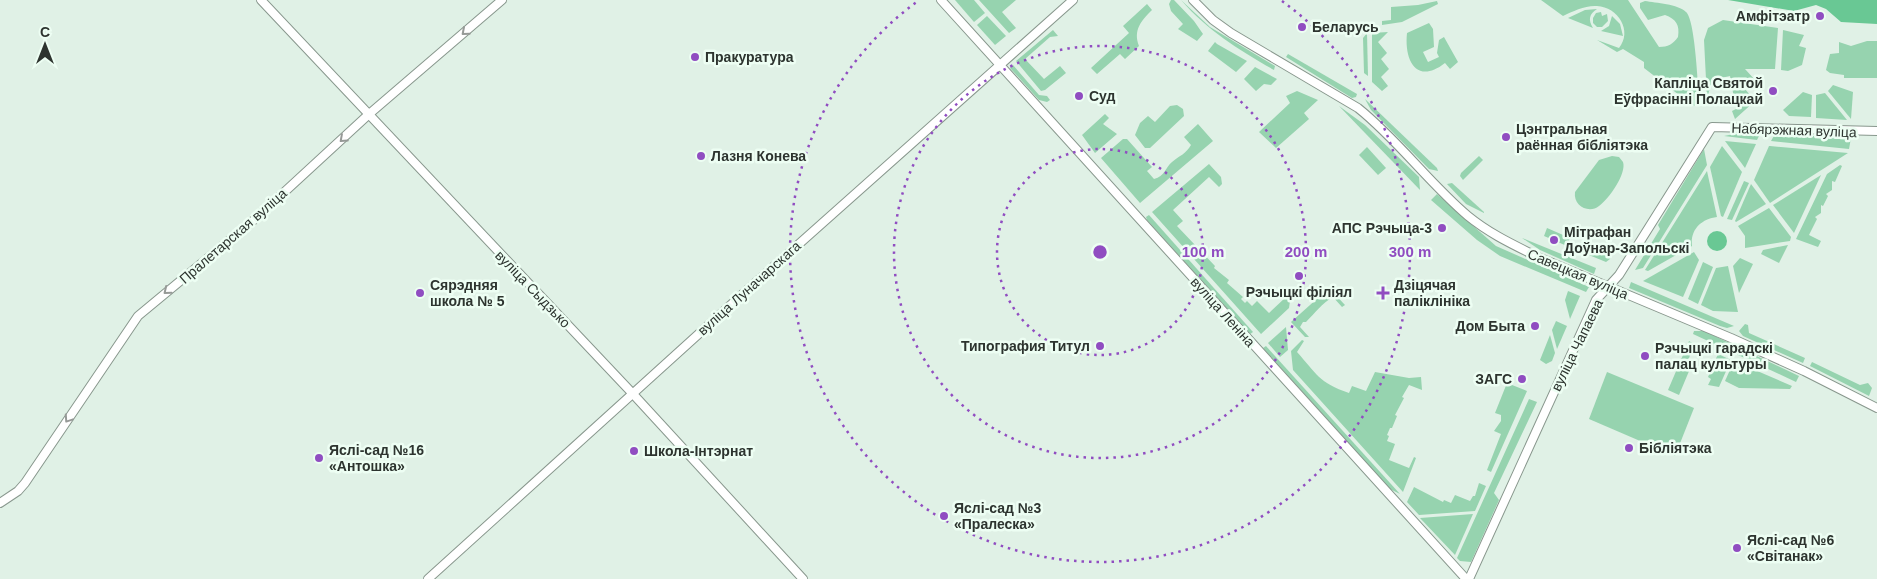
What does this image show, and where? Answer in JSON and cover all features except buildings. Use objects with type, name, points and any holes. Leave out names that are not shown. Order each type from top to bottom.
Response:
[{"type":"street","name":"вуліца Сыдзько","points":[[261,0],[633,394],[803,579]]},
{"type":"street","name":"Пралетарская вуліца","points":[[0,503],[18,491],[138,316],[255,219],[368,115],[502,0]]},
{"type":"street","name":"вуліца Леніна","points":[[941,0],[1467,579]]},
{"type":"street","name":"вуліца Луначарскага","points":[[428,579],[999,64],[1073,0]]},
{"type":"street","name":"Савецкая вуліца","points":[[1192,0],[1213,20],[1231,33],[1358,108],[1376,122],[1468,216],[1497,237],[1538,257],[1804,371],[1877,408]]},
{"type":"street","name":"вуліца Чапаева","points":[[1467,579],[1596,300],[1619,275],[1712,127]]},
{"type":"street","name":"Набярэжная вуліца","points":[[1712,127],[1877,131]]},
{"type":"shaded area","points":[[955,0],[974,0],[985,13],[974,22]]},
{"type":"shaded area","points":[[979,0],[1016,0],[1002,12],[1016,28],[1009,33]]},
{"type":"shaded area","points":[[1171,0],[1174,0],[1194,21],[1203,34],[1197,41],[1178,29],[1183,24],[1171,11],[1169,4]]},
{"type":"shaded area","points":[[1181,0],[1210,27],[1275,66],[1274,70],[1224,39],[1202,21]]},
{"type":"shaded area","points":[[1541,0],[1628,0],[1659,47],[1668,46],[1678,37],[1678,26],[1672,18],[1665,15],[1648,20],[1640,8],[1640,3],[1645,1],[1661,3],[1682,9],[1689,17],[1694,39],[1699,100],[1697,106],[1692,105],[1644,68],[1644,62],[1623,49],[1617,52],[1597,40],[1619,48],[1623,41],[1624,28],[1617,15],[1605,7],[1588,6],[1563,16]]},
{"type":"shaded area","points":[[1728,0],[1877,0],[1877,24],[1841,22],[1826,9],[1816,5],[1794,11]]},
{"type":"shaded area","points":[[1437,1],[1438,4],[1402,22],[1382,25],[1382,21],[1391,20],[1391,7],[1418,5]]},
{"type":"shaded area","points":[[1147,4],[1152,10],[1139,26],[1137,40],[1139,46],[1125,59],[1120,54],[1097,74],[1091,68],[1129,33],[1123,26]]},
{"type":"shaded area","points":[[1597,9],[1590,17],[1593,28],[1568,18],[1585,10]]},
{"type":"shaded area","points":[[1601,12],[1602,16],[1607,14],[1608,21],[1602,27],[1597,27],[1593,23],[1593,18],[1596,13]]},
{"type":"shaded area","points":[[987,16],[1006,36],[995,45],[977,25]]},
{"type":"shaded area","points":[[1612,16],[1620,24],[1623,36],[1601,31],[1609,26]]},
{"type":"shaded area","points":[[1723,20],[1778,28],[1775,69],[1745,69],[1755,80],[1745,89],[1755,101],[1735,119],[1732,111],[1736,109],[1730,76],[1712,80],[1707,99],[1704,40],[1708,28]]},
{"type":"shaded area","points":[[1429,23],[1433,29],[1434,47],[1423,52],[1428,62],[1439,57],[1437,53],[1439,40],[1444,37],[1458,62],[1450,69],[1445,63],[1427,72],[1420,71],[1410,61],[1407,33]]},
{"type":"shaded area","points":[[1053,30],[1058,36],[1050,37],[1025,59],[1044,79],[1060,66],[1066,73],[1045,90],[1041,91],[1016,61]]},
{"type":"shaded area","points":[[1783,30],[1804,35],[1799,46],[1806,48],[1802,65],[1788,71],[1781,70]]},
{"type":"shaded area","points":[[1388,32],[1378,42],[1387,53],[1381,59],[1389,69],[1381,77],[1388,86],[1382,91],[1372,82],[1372,33]]},
{"type":"shaded area","points":[[1367,33],[1368,76],[1364,73],[1363,38]]},
{"type":"shaded area","points":[[1867,41],[1877,41],[1877,78],[1844,78],[1844,75],[1830,73],[1826,70],[1830,54],[1839,53],[1839,42],[1851,46]]},
{"type":"shaded area","points":[[1215,42],[1247,61],[1236,72],[1208,51]]},
{"type":"shaded area","points":[[1288,54],[1357,94],[1356,97],[1352,98],[1286,57]]},
{"type":"shaded area","points":[[1013,65],[1039,95],[1047,96],[1050,100],[1047,102],[1039,100],[1010,68]]},
{"type":"shaded area","points":[[1255,67],[1277,79],[1271,85],[1264,84],[1256,91],[1244,79]]},
{"type":"shaded area","points":[[1833,85],[1853,92],[1851,119],[1828,91]]},
{"type":"shaded area","points":[[1297,91],[1318,100],[1304,113],[1309,119],[1276,148],[1259,132],[1290,103],[1286,96]]},
{"type":"shaded area","points":[[1803,92],[1812,95],[1811,117],[1789,116],[1783,110]]},
{"type":"shaded area","points":[[1825,93],[1847,120],[1816,118],[1816,95]]},
{"type":"shaded area","points":[[1365,99],[1438,171],[1429,169],[1371,110]]},
{"type":"shaded area","points":[[1177,105],[1183,109],[1184,116],[1150,148],[1145,148],[1135,135],[1140,123],[1148,116],[1155,122],[1170,106]]},
{"type":"shaded area","points":[[1339,106],[1365,125],[1419,177],[1420,190]]},
{"type":"shaded area","points":[[1105,114],[1109,118],[1103,124],[1117,134],[1095,153],[1082,135]]},
{"type":"shaded area","points":[[1198,124],[1213,141],[1140,203],[1101,158],[1123,139],[1127,139],[1152,167],[1147,171],[1154,179],[1163,174],[1172,162],[1189,148],[1191,145],[1184,137]]},
{"type":"shaded area","points":[[1760,134],[1757,140],[1724,136]]},
{"type":"shaded area","points":[[1775,134],[1851,138],[1849,149],[1771,141]]},
{"type":"shaded area","points":[[1725,141],[1756,144],[1745,168]]},
{"type":"shaded area","points":[[1722,146],[1742,172],[1723,217],[1721,216],[1710,167]]},
{"type":"shaded area","points":[[1769,146],[1848,153],[1770,203],[1754,180]]},
{"type":"shaded area","points":[[1367,147],[1386,168],[1378,175],[1359,155]]},
{"type":"shaded area","points":[[1704,149],[1707,165],[1643,268],[1635,270],[1660,229],[1658,225]]},
{"type":"shaded area","points":[[1479,156],[1483,160],[1463,180],[1460,176],[1461,173]]},
{"type":"shaded area","points":[[1612,156],[1619,157],[1624,167],[1616,186],[1608,198],[1599,206],[1591,209],[1582,207],[1576,201],[1575,192],[1599,160]]},
{"type":"shaded area","points":[[1209,164],[1221,177],[1222,184],[1219,187],[1209,177],[1173,210],[1183,221],[1177,226],[1215,266],[1214,268],[1229,280],[1227,283],[1243,297],[1241,299],[1245,303],[1247,301],[1252,306],[1257,301],[1269,313],[1286,297],[1290,301],[1289,308],[1261,334],[1152,212]]},
{"type":"shaded area","points":[[1840,165],[1842,166],[1835,182],[1832,181],[1832,190],[1826,194],[1828,196],[1823,206],[1821,205],[1821,213],[1815,217],[1817,219],[1809,235],[1821,241],[1818,247],[1796,239],[1827,174]]},
{"type":"shaded area","points":[[1707,171],[1717,217],[1706,220],[1698,226],[1693,235],[1692,246],[1648,271],[1645,270]]},
{"type":"shaded area","points":[[1821,175],[1794,233],[1773,205]]},
{"type":"shaded area","points":[[1744,181],[1749,183],[1732,220],[1727,219]]},
{"type":"shaded area","points":[[1452,183],[1484,213],[1466,204],[1447,184]]},
{"type":"shaded area","points":[[1751,184],[1766,204],[1736,222],[1735,221]]},
{"type":"shaded area","points":[[1437,194],[1496,246],[1589,287],[1586,292],[1500,256],[1477,240],[1431,200]]},
{"type":"shaded area","points":[[1769,208],[1791,237],[1790,241],[1745,248],[1745,236],[1738,226]]},
{"type":"shaded area","points":[[1149,215],[1253,332],[1250,334],[1147,220],[1146,217]]},
{"type":"shaded area","points":[[1547,228],[1570,238],[1567,246],[1544,236]]},
{"type":"shaded area","points":[[1717,231],[1724,234],[1727,241],[1724,248],[1717,251],[1710,248],[1707,241],[1710,234]]},
{"type":"shaded area","points":[[1522,238],[1596,268],[1594,274],[1540,250]]},
{"type":"shaded area","points":[[1583,242],[1606,252],[1609,247],[1614,248],[1610,259],[1606,262],[1579,251]]},
{"type":"shaded area","points":[[1788,245],[1779,263],[1761,254],[1763,250]]},
{"type":"shaded area","points":[[1694,252],[1699,260],[1683,297],[1643,281]]},
{"type":"shaded area","points":[[1740,258],[1753,264],[1739,293],[1733,266]]},
{"type":"shaded area","points":[[1703,262],[1713,267],[1698,304],[1688,299]]},
{"type":"shaded area","points":[[1728,266],[1738,312],[1713,311],[1701,305],[1716,268]]},
{"type":"shaded area","points":[[1631,282],[1734,326],[1727,328],[1720,326],[1629,288]]},
{"type":"shaded area","points":[[1329,288],[1345,305],[1342,307],[1333,297],[1325,302],[1300,327],[1309,337],[1305,337],[1291,322]]},
{"type":"shaded area","points":[[1568,291],[1580,296],[1570,319],[1565,300]]},
{"type":"shaded area","points":[[1556,321],[1567,326],[1557,349],[1552,330]]},
{"type":"shaded area","points":[[1745,324],[1748,325],[1749,333],[1805,358],[1803,363],[1743,336],[1739,331]]},
{"type":"shaded area","points":[[1286,327],[1288,350],[1280,357],[1268,343]]},
{"type":"shaded area","points":[[1694,331],[1704,331],[1799,376],[1796,382],[1693,334]]},
{"type":"shaded area","points":[[1550,335],[1555,353],[1552,361],[1546,364],[1540,360]]},
{"type":"shaded area","points":[[1302,340],[1304,341],[1297,352],[1314,372],[1324,381],[1349,393],[1352,386],[1366,391],[1375,372],[1409,378],[1421,377],[1422,390],[1409,385],[1402,397],[1404,398],[1395,415],[1397,416],[1392,428],[1390,428],[1387,435],[1389,436],[1387,441],[1395,444],[1389,460],[1409,468],[1414,457],[1416,458],[1403,492],[1293,370],[1291,351]]},
{"type":"shaded area","points":[[1689,341],[1694,344],[1688,361],[1692,364],[1679,395],[1668,390]]},
{"type":"shaded area","points":[[1266,346],[1400,494],[1390,489],[1263,348]]},
{"type":"shaded area","points":[[1718,354],[1731,360],[1719,387],[1708,385],[1711,379],[1708,377]]},
{"type":"shaded area","points":[[1734,361],[1792,386],[1790,389],[1739,388],[1725,381]]},
{"type":"shaded area","points":[[1812,362],[1860,385],[1868,383],[1872,388],[1869,396],[1810,366]]},
{"type":"shaded area","points":[[1607,372],[1694,408],[1675,456],[1589,419]]},
{"type":"shaded area","points":[[1507,383],[1527,391],[1491,472],[1487,470],[1501,434],[1494,431],[1501,421],[1501,415],[1495,413]]},
{"type":"shaded area","points":[[1529,399],[1537,402],[1494,493],[1499,500],[1471,562],[1460,561],[1457,558]]},
{"type":"shaded area","points":[[1479,483],[1486,486],[1475,511],[1419,515],[1407,502],[1414,487],[1443,502],[1444,500],[1451,503],[1455,495],[1470,501],[1475,496]]},
{"type":"shaded area","points":[[1473,514],[1455,555],[1420,518]]},
{"type":"place","name":"Амфітэатр","points":[[1820,16]]},
{"type":"place","name":"Беларусь","points":[[1302,27]]},
{"type":"place","name":"Пракуратура","points":[[695,57]]},
{"type":"place","name":"Капліца Святой Еўфрасінні Полацкай","points":[[1773,91]]},
{"type":"place","name":"Суд","points":[[1079,96]]},
{"type":"place","name":"Цэнтральная раённая бібліятэка","points":[[1506,137]]},
{"type":"place","name":"Лазня Конева","points":[[701,156]]},
{"type":"place","name":"АПС Рэчыца-3","points":[[1442,228]]},
{"type":"place","name":"Мітрафан Доўнар-Запольскі","points":[[1554,240]]},
{"type":"place","name":"Рэчыцкі філіял","points":[[1299,276]]},
{"type":"place","name":"Сярэдняя школа № 5","points":[[420,293]]},
{"type":"place","name":"Дзіцячая паліклініка","points":[[1383,293]]},
{"type":"place","name":"Дом Быта","points":[[1535,326]]},
{"type":"place","name":"Типография Титул","points":[[1100,346]]},
{"type":"place","name":"Рэчыцкі гарадскі палац культуры","points":[[1645,356]]},
{"type":"place","name":"ЗАГС","points":[[1522,379]]},
{"type":"place","name":"Бібліятэка","points":[[1629,448]]},
{"type":"place","name":"Школа-Інтэрнат","points":[[634,451]]},
{"type":"place","name":"Яслі-сад №16 «Антошка»","points":[[319,458]]},
{"type":"place","name":"Яслі-сад №3 «Пралеска»","points":[[944,516]]},
{"type":"place","name":"Яслі-сад №6 «Світанак»","points":[[1737,548]]}]
